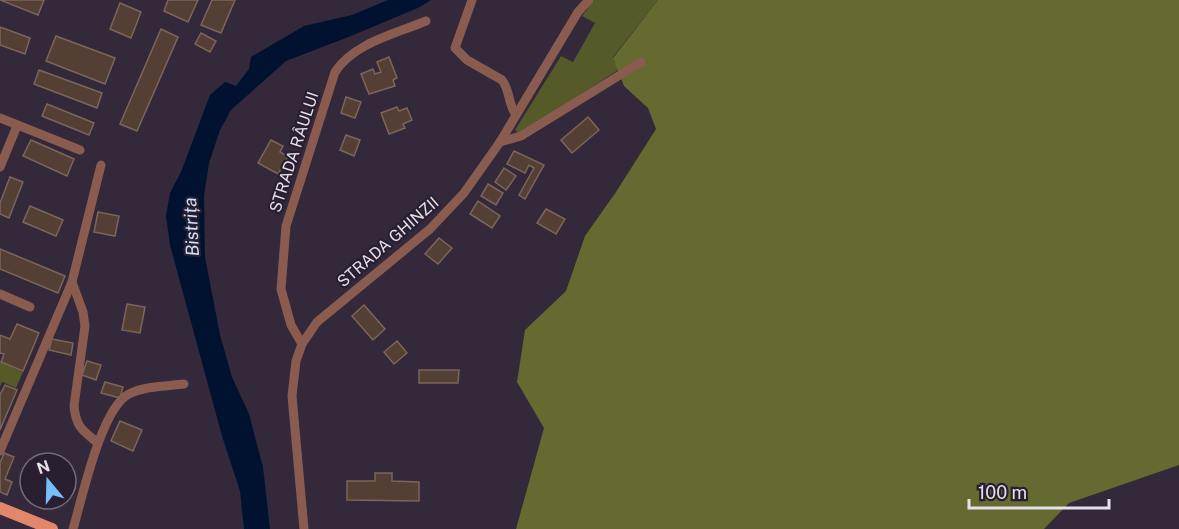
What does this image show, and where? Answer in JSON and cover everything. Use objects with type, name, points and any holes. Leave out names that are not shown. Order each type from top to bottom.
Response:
[{"type":"main road","points":[[0,508],[52,529]]},
{"type":"street","points":[[472,0],[455,48],[468,60],[502,80],[506,85],[510,107],[516,115]]},
{"type":"street","name":"STRADA GHINZII","points":[[304,529],[291,396],[296,362],[302,344],[317,322],[430,229],[464,193],[500,142],[578,12],[589,0]]},
{"type":"street","name":"STRADA RÂULUI","points":[[302,344],[291,325],[281,289],[286,226],[335,72],[341,62],[362,48],[426,21]]},
{"type":"street","points":[[500,142],[521,136],[641,62]]},
{"type":"street","points":[[0,118],[80,150]]},
{"type":"street","points":[[0,168],[17,126]]},
{"type":"street","points":[[0,451],[72,282],[101,165]]},
{"type":"street","points":[[72,282],[83,312],[85,326],[74,406],[75,419],[82,431],[98,442]]},
{"type":"street","points":[[0,294],[30,306]]},
{"type":"street","points":[[73,529],[98,442],[112,414],[127,395],[184,384]]},
{"type":"green space","points":[[594,0],[658,0],[613,57],[618,70],[519,134],[515,130],[561,56],[573,62],[595,23],[582,16]]},
{"type":"green space","points":[[658,0],[1179,0],[1179,465],[1069,503],[1044,529],[516,529],[544,428],[517,382],[525,330],[566,291],[585,236],[656,129],[648,108],[624,86],[613,58]]},
{"type":"green space","points":[[0,362],[23,372],[16,388],[2,382],[0,387]]},
{"type":"water","name":"Bistrița","points":[[388,0],[431,0],[420,7],[286,61],[231,110],[220,130],[209,163],[204,196],[205,257],[220,335],[232,377],[249,414],[263,467],[270,529],[244,529],[240,491],[222,436],[170,245],[166,216],[170,193],[181,172],[210,95],[225,82],[236,86],[249,69],[251,57],[304,26],[352,15]]},
{"type":"building","points":[[0,0],[44,0],[38,15]]},
{"type":"building","points":[[168,0],[198,0],[188,22],[164,11]]},
{"type":"building","points":[[212,0],[235,0],[221,33],[201,25]]},
{"type":"building","points":[[120,3],[141,12],[131,38],[110,29]]},
{"type":"building","points":[[0,27],[30,38],[25,54],[0,45]]},
{"type":"building","points":[[161,29],[178,37],[137,131],[120,124]]},
{"type":"building","points":[[201,33],[216,41],[210,52],[195,44]]},
{"type":"building","points":[[56,36],[115,58],[105,84],[46,61]]},
{"type":"building","points":[[389,57],[397,78],[393,80],[395,86],[369,94],[361,74],[373,69],[375,74],[381,72],[377,62]]},
{"type":"building","points":[[39,70],[102,93],[97,108],[34,84]]},
{"type":"building","points":[[346,97],[361,102],[355,118],[341,113]]},
{"type":"building","points":[[47,104],[94,123],[89,135],[42,116]]},
{"type":"building","points":[[397,107],[399,111],[407,108],[412,120],[403,124],[405,128],[389,134],[381,113]]},
{"type":"building","points":[[588,117],[599,130],[572,153],[561,140]]},
{"type":"building","points":[[346,135],[360,140],[354,156],[340,150]]},
{"type":"building","points":[[31,140],[74,159],[67,176],[23,156]]},
{"type":"building","points":[[271,140],[283,146],[280,152],[288,157],[278,174],[258,163]]},
{"type":"building","points":[[514,151],[544,165],[525,199],[519,195],[534,168],[529,165],[525,173],[507,164]]},
{"type":"building","points":[[504,168],[516,176],[506,190],[495,182]]},
{"type":"building","points":[[10,177],[23,182],[9,218],[0,214],[0,203]]},
{"type":"building","points":[[488,184],[503,193],[496,205],[481,196]]},
{"type":"building","points":[[478,201],[500,216],[492,228],[470,214]]},
{"type":"building","points":[[30,206],[63,220],[56,236],[23,222]]},
{"type":"building","points":[[546,209],[565,219],[556,234],[537,223]]},
{"type":"building","points":[[98,212],[119,216],[115,236],[94,232]]},
{"type":"building","points":[[439,238],[452,248],[438,264],[425,254]]},
{"type":"building","points":[[0,249],[65,276],[58,293],[0,269]]},
{"type":"building","points":[[127,304],[145,307],[140,333],[122,330]]},
{"type":"building","points":[[364,305],[385,329],[373,340],[352,316]]},
{"type":"building","points":[[17,324],[39,333],[23,371],[1,362],[4,354],[0,353],[0,335],[10,339]]},
{"type":"building","points":[[52,339],[73,343],[71,355],[49,350]]},
{"type":"building","points":[[397,341],[407,353],[394,364],[384,352]]},
{"type":"building","points":[[87,361],[101,365],[96,380],[82,375]]},
{"type":"building","points":[[419,370],[459,370],[458,383],[419,383]]},
{"type":"building","points":[[105,382],[123,387],[120,398],[101,393]]},
{"type":"building","points":[[5,385],[17,390],[0,430],[0,395]]},
{"type":"building","points":[[120,421],[142,430],[133,451],[111,441]]},
{"type":"building","points":[[4,453],[14,457],[5,479],[12,482],[7,495],[0,492],[0,463]]},
{"type":"building","points":[[375,473],[392,473],[392,481],[419,482],[419,501],[347,500],[347,481],[375,481]]}]
